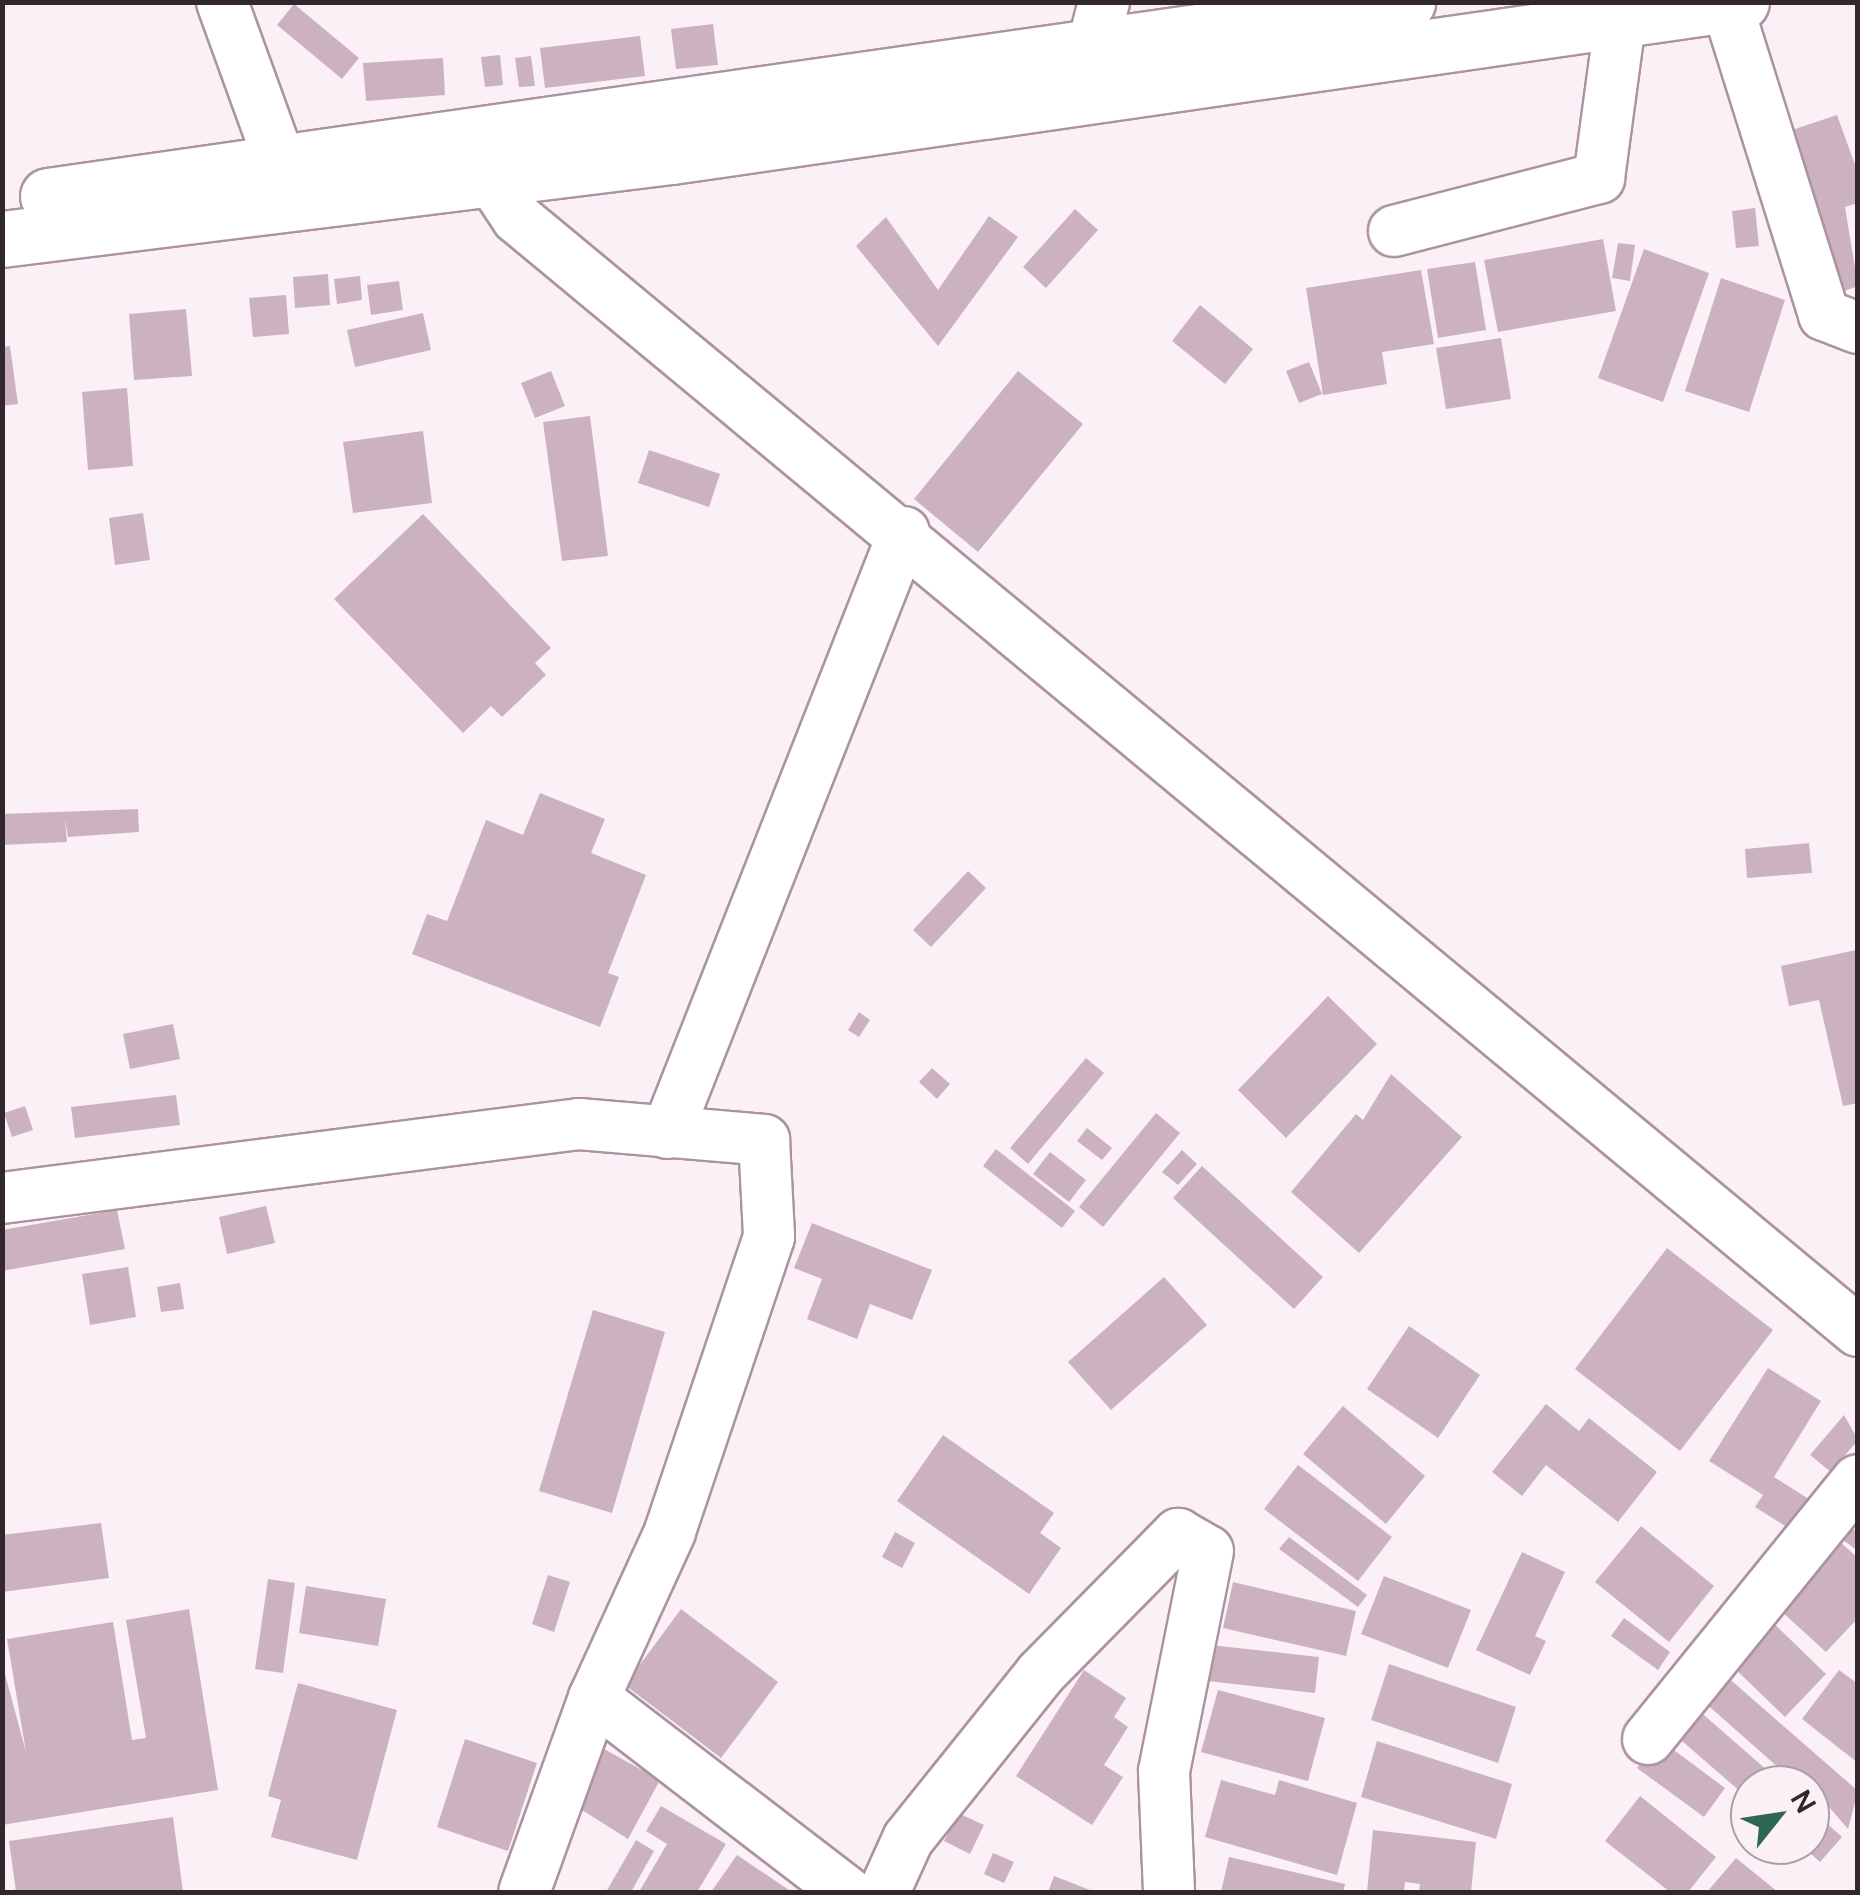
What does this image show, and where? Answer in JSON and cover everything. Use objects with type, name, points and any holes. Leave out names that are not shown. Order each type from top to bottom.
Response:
[{"type":"main road","points":[[2,240],[1099,24],[1407,2]]},
{"type":"main road","points":[[2,202],[289,184],[491,179],[1734,4]]},
{"type":"street","points":[[222,2],[289,184]]},
{"type":"street","points":[[1734,4],[1824,315],[1858,328]]},
{"type":"street","points":[[1394,231],[1598,178],[1620,22]]},
{"type":"street","points":[[491,179],[518,218],[904,532],[1858,1331]]},
{"type":"street","points":[[667,1132],[904,532]]},
{"type":"street","points":[[2,1198],[578,1124],[764,1140],[769,1237],[670,1532],[594,1698],[524,1892]]},
{"type":"street","points":[[1648,1739],[1858,1480]]},
{"type":"street","points":[[884,1892],[908,1839],[1040,1674],[1178,1534],[1208,1551],[1164,1772],[1169,1892]]},
{"type":"street","points":[[594,1698],[847,1892]]},
{"type":"building","points":[[294,4],[359,58],[342,79],[277,25]]},
{"type":"building","points":[[713,24],[718,65],[676,69],[671,29]]},
{"type":"building","points":[[640,36],[645,76],[545,88],[540,48]]},
{"type":"building","points":[[500,55],[503,85],[485,87],[481,57]]},
{"type":"building","points":[[531,56],[535,86],[519,87],[515,58]]},
{"type":"building","points":[[443,58],[445,95],[366,101],[363,63]]},
{"type":"building","points":[[1837,115],[1858,173],[1858,203],[1845,207],[1858,286],[1839,293],[1783,133]]},
{"type":"building","points":[[1755,208],[1759,246],[1736,248],[1732,211]]},
{"type":"building","points":[[1075,209],[1098,230],[1046,288],[1023,267]]},
{"type":"building","points":[[989,216],[1018,237],[938,346],[856,246],[886,217],[938,290]]},
{"type":"building","points":[[1603,239],[1616,311],[1498,332],[1484,260]]},
{"type":"building","points":[[1618,243],[1635,245],[1630,281],[1612,278]]},
{"type":"building","points":[[1644,249],[1709,273],[1663,402],[1598,378]]},
{"type":"building","points":[[1475,262],[1486,330],[1438,338],[1427,269]]},
{"type":"building","points":[[1421,270],[1434,344],[1382,352],[1387,384],[1323,395],[1306,288]]},
{"type":"building","points":[[328,274],[330,305],[295,308],[293,277]]},
{"type":"building","points":[[360,276],[362,300],[337,304],[334,279]]},
{"type":"building","points":[[1721,278],[1785,300],[1749,412],[1685,391]]},
{"type":"building","points":[[399,281],[403,310],[371,315],[367,285]]},
{"type":"building","points":[[286,295],[289,334],[253,337],[249,298]]},
{"type":"building","points":[[1200,305],[1253,349],[1225,384],[1172,341]]},
{"type":"building","points":[[186,309],[192,376],[134,380],[129,314]]},
{"type":"building","points":[[423,313],[431,350],[355,367],[347,330]]},
{"type":"building","points":[[1501,338],[1511,399],[1446,409],[1436,348]]},
{"type":"building","points":[[10,346],[18,404],[2,406],[2,347]]},
{"type":"building","points":[[1309,362],[1322,394],[1299,403],[1286,371]]},
{"type":"building","points":[[551,371],[565,406],[535,418],[521,383]]},
{"type":"building","points":[[1018,371],[1083,424],[978,552],[914,499]]},
{"type":"building","points":[[127,388],[133,466],[88,470],[82,392]]},
{"type":"building","points":[[590,416],[608,556],[562,561],[543,422]]},
{"type":"building","points":[[423,431],[432,503],[353,513],[343,442]]},
{"type":"building","points":[[649,450],[720,474],[709,507],[638,483]]},
{"type":"building","points":[[143,513],[150,560],[115,565],[109,518]]},
{"type":"building","points":[[423,514],[551,648],[535,663],[546,675],[502,717],[491,706],[463,733],[334,599]]},
{"type":"building","points":[[540,793],[605,819],[591,853],[646,875],[608,973],[619,977],[600,1027],[412,954],[427,914],[447,921],[486,820],[523,835]]},
{"type":"building","points":[[138,809],[139,832],[68,837],[65,819],[67,842],[2,845],[2,814]]},
{"type":"building","points":[[1809,843],[1812,873],[1747,878],[1745,849]]},
{"type":"building","points":[[968,871],[986,888],[931,947],[913,930]]},
{"type":"building","points":[[1856,950],[1858,1103],[1843,1106],[1819,1000],[1789,1006],[1781,966]]},
{"type":"building","points":[[1328,996],[1377,1044],[1286,1138],[1238,1090]]},
{"type":"building","points":[[859,1012],[870,1020],[859,1037],[848,1030]]},
{"type":"building","points":[[173,1024],[180,1059],[130,1069],[123,1034]]},
{"type":"building","points":[[1086,1058],[1104,1073],[1028,1164],[1010,1148]]},
{"type":"building","points":[[932,1068],[950,1084],[937,1099],[919,1082]]},
{"type":"building","points":[[1391,1074],[1462,1137],[1359,1253],[1291,1192],[1356,1114],[1363,1120]]},
{"type":"building","points":[[176,1095],[180,1125],[75,1138],[71,1107]]},
{"type":"building","points":[[25,1106],[33,1130],[12,1137],[4,1113]]},
{"type":"building","points":[[1156,1113],[1180,1133],[1103,1227],[1079,1207]]},
{"type":"building","points":[[1087,1128],[1112,1148],[1102,1160],[1077,1141]]},
{"type":"building","points":[[996,1149],[1075,1211],[1062,1228],[983,1166]]},
{"type":"building","points":[[1182,1150],[1197,1164],[1178,1185],[1162,1172]]},
{"type":"building","points":[[1050,1152],[1086,1180],[1069,1202],[1033,1174]]},
{"type":"building","points":[[1202,1166],[1323,1277],[1294,1309],[1173,1198]]},
{"type":"building","points":[[266,1206],[275,1243],[227,1254],[219,1217]]},
{"type":"building","points":[[117,1210],[125,1249],[2,1271],[2,1230]]},
{"type":"building","points":[[812,1223],[932,1270],[912,1320],[870,1304],[857,1339],[807,1319],[822,1279],[794,1268]]},
{"type":"building","points":[[1667,1248],[1773,1330],[1680,1451],[1575,1369]]},
{"type":"building","points":[[128,1267],[136,1317],[90,1325],[82,1274]]},
{"type":"building","points":[[1164,1277],[1207,1325],[1111,1410],[1068,1362]]},
{"type":"building","points":[[180,1283],[184,1309],[161,1312],[157,1287]]},
{"type":"building","points":[[593,1310],[665,1332],[612,1513],[539,1491]]},
{"type":"building","points":[[1409,1326],[1480,1375],[1438,1438],[1367,1389]]},
{"type":"building","points":[[1768,1368],[1821,1401],[1774,1477],[1812,1501],[1793,1531],[1755,1507],[1763,1495],[1709,1461]]},
{"type":"building","points":[[1546,1404],[1579,1431],[1589,1418],[1657,1472],[1618,1522],[1546,1465],[1522,1496],[1492,1472]]},
{"type":"building","points":[[1343,1406],[1425,1476],[1386,1524],[1303,1454]]},
{"type":"building","points":[[1844,1415],[1858,1440],[1831,1472],[1810,1455]]},
{"type":"building","points":[[943,1435],[1054,1513],[1040,1533],[1061,1548],[1029,1594],[897,1501]]},
{"type":"building","points":[[1298,1465],[1392,1537],[1358,1581],[1264,1509]]},
{"type":"building","points":[[101,1523],[109,1578],[2,1592],[2,1535]]},
{"type":"building","points":[[1845,1523],[1858,1533],[1858,1551],[1836,1535]]},
{"type":"building","points":[[1641,1526],[1714,1586],[1669,1642],[1595,1582]]},
{"type":"building","points":[[895,1532],[915,1543],[902,1568],[882,1557]]},
{"type":"building","points":[[1830,1533],[1858,1558],[1858,1618],[1826,1652],[1768,1599]]},
{"type":"building","points":[[1289,1537],[1367,1595],[1358,1607],[1279,1549]]},
{"type":"building","points":[[1522,1552],[1565,1572],[1535,1636],[1546,1641],[1530,1675],[1476,1650]]},
{"type":"building","points":[[548,1575],[570,1582],[554,1632],[532,1624]]},
{"type":"building","points":[[1384,1576],[1471,1610],[1448,1668],[1361,1634]]},
{"type":"building","points":[[268,1579],[295,1583],[283,1673],[255,1669]]},
{"type":"building","points":[[1233,1582],[1356,1611],[1346,1656],[1223,1628]]},
{"type":"building","points":[[306,1586],[386,1599],[378,1646],[299,1633]]},
{"type":"building","points":[[189,1609],[218,1790],[2,1825],[2,1663],[26,1752],[7,1639],[113,1622],[132,1740],[146,1738],[126,1620]]},
{"type":"building","points":[[681,1609],[778,1682],[721,1758],[625,1685]]},
{"type":"building","points":[[1765,1615],[1826,1674],[1785,1717],[1724,1658]]},
{"type":"building","points":[[1624,1618],[1670,1652],[1658,1670],[1611,1636]]},
{"type":"building","points":[[1210,1645],[1319,1657],[1315,1693],[1207,1681]]},
{"type":"building","points":[[1389,1664],[1516,1707],[1498,1763],[1371,1720]]},
{"type":"building","points":[[1717,1668],[1828,1765],[1775,1765],[1694,1693]]},
{"type":"building","points":[[1084,1670],[1126,1698],[1114,1717],[1128,1727],[1104,1765],[1123,1777],[1092,1825],[1016,1776]]},
{"type":"building","points":[[1839,1670],[1858,1684],[1858,1763],[1802,1719]]},
{"type":"building","points":[[298,1683],[397,1710],[357,1860],[271,1837],[281,1800],[268,1796]]},
{"type":"building","points":[[1218,1690],[1325,1718],[1308,1781],[1201,1752]]},
{"type":"building","points":[[1689,1702],[1761,1765],[1730,1765],[1730,1783],[1667,1728]]},
{"type":"building","points":[[465,1739],[537,1763],[508,1851],[437,1827]]},
{"type":"building","points":[[1659,1739],[1725,1788],[1704,1817],[1637,1768]]},
{"type":"building","points":[[1377,1741],[1512,1784],[1496,1839],[1361,1797]]},
{"type":"building","points":[[604,1749],[660,1780],[628,1839],[574,1805]]},
{"type":"building","points":[[1830,1767],[1858,1791],[1848,1829],[1830,1808]]},
{"type":"building","points":[[1221,1780],[1275,1795],[1279,1780],[1357,1803],[1337,1875],[1205,1837]]},
{"type":"building","points":[[1640,1796],[1716,1857],[1688,1892],[1670,1892],[1605,1841]]},
{"type":"building","points":[[661,1806],[726,1844],[697,1892],[639,1892],[667,1844],[646,1831]]},
{"type":"building","points":[[958,1813],[984,1825],[970,1854],[944,1841]]},
{"type":"building","points":[[173,1817],[183,1892],[16,1892],[9,1841]]},
{"type":"building","points":[[1830,1826],[1842,1837],[1830,1851]]},
{"type":"building","points":[[1373,1830],[1476,1842],[1471,1892],[1419,1892],[1420,1884],[1405,1882],[1404,1892],[1367,1892]]},
{"type":"building","points":[[636,1840],[654,1851],[631,1892],[606,1892]]},
{"type":"building","points":[[993,1853],[1014,1862],[1004,1883],[984,1874]]},
{"type":"building","points":[[737,1855],[792,1892],[711,1892]]},
{"type":"building","points":[[1229,1857],[1345,1884],[1343,1892],[1221,1892]]},
{"type":"building","points":[[1730,1865],[1745,1865],[1778,1892],[1707,1892]]},
{"type":"building","points":[[1054,1876],[1095,1892],[1048,1892]]}]
